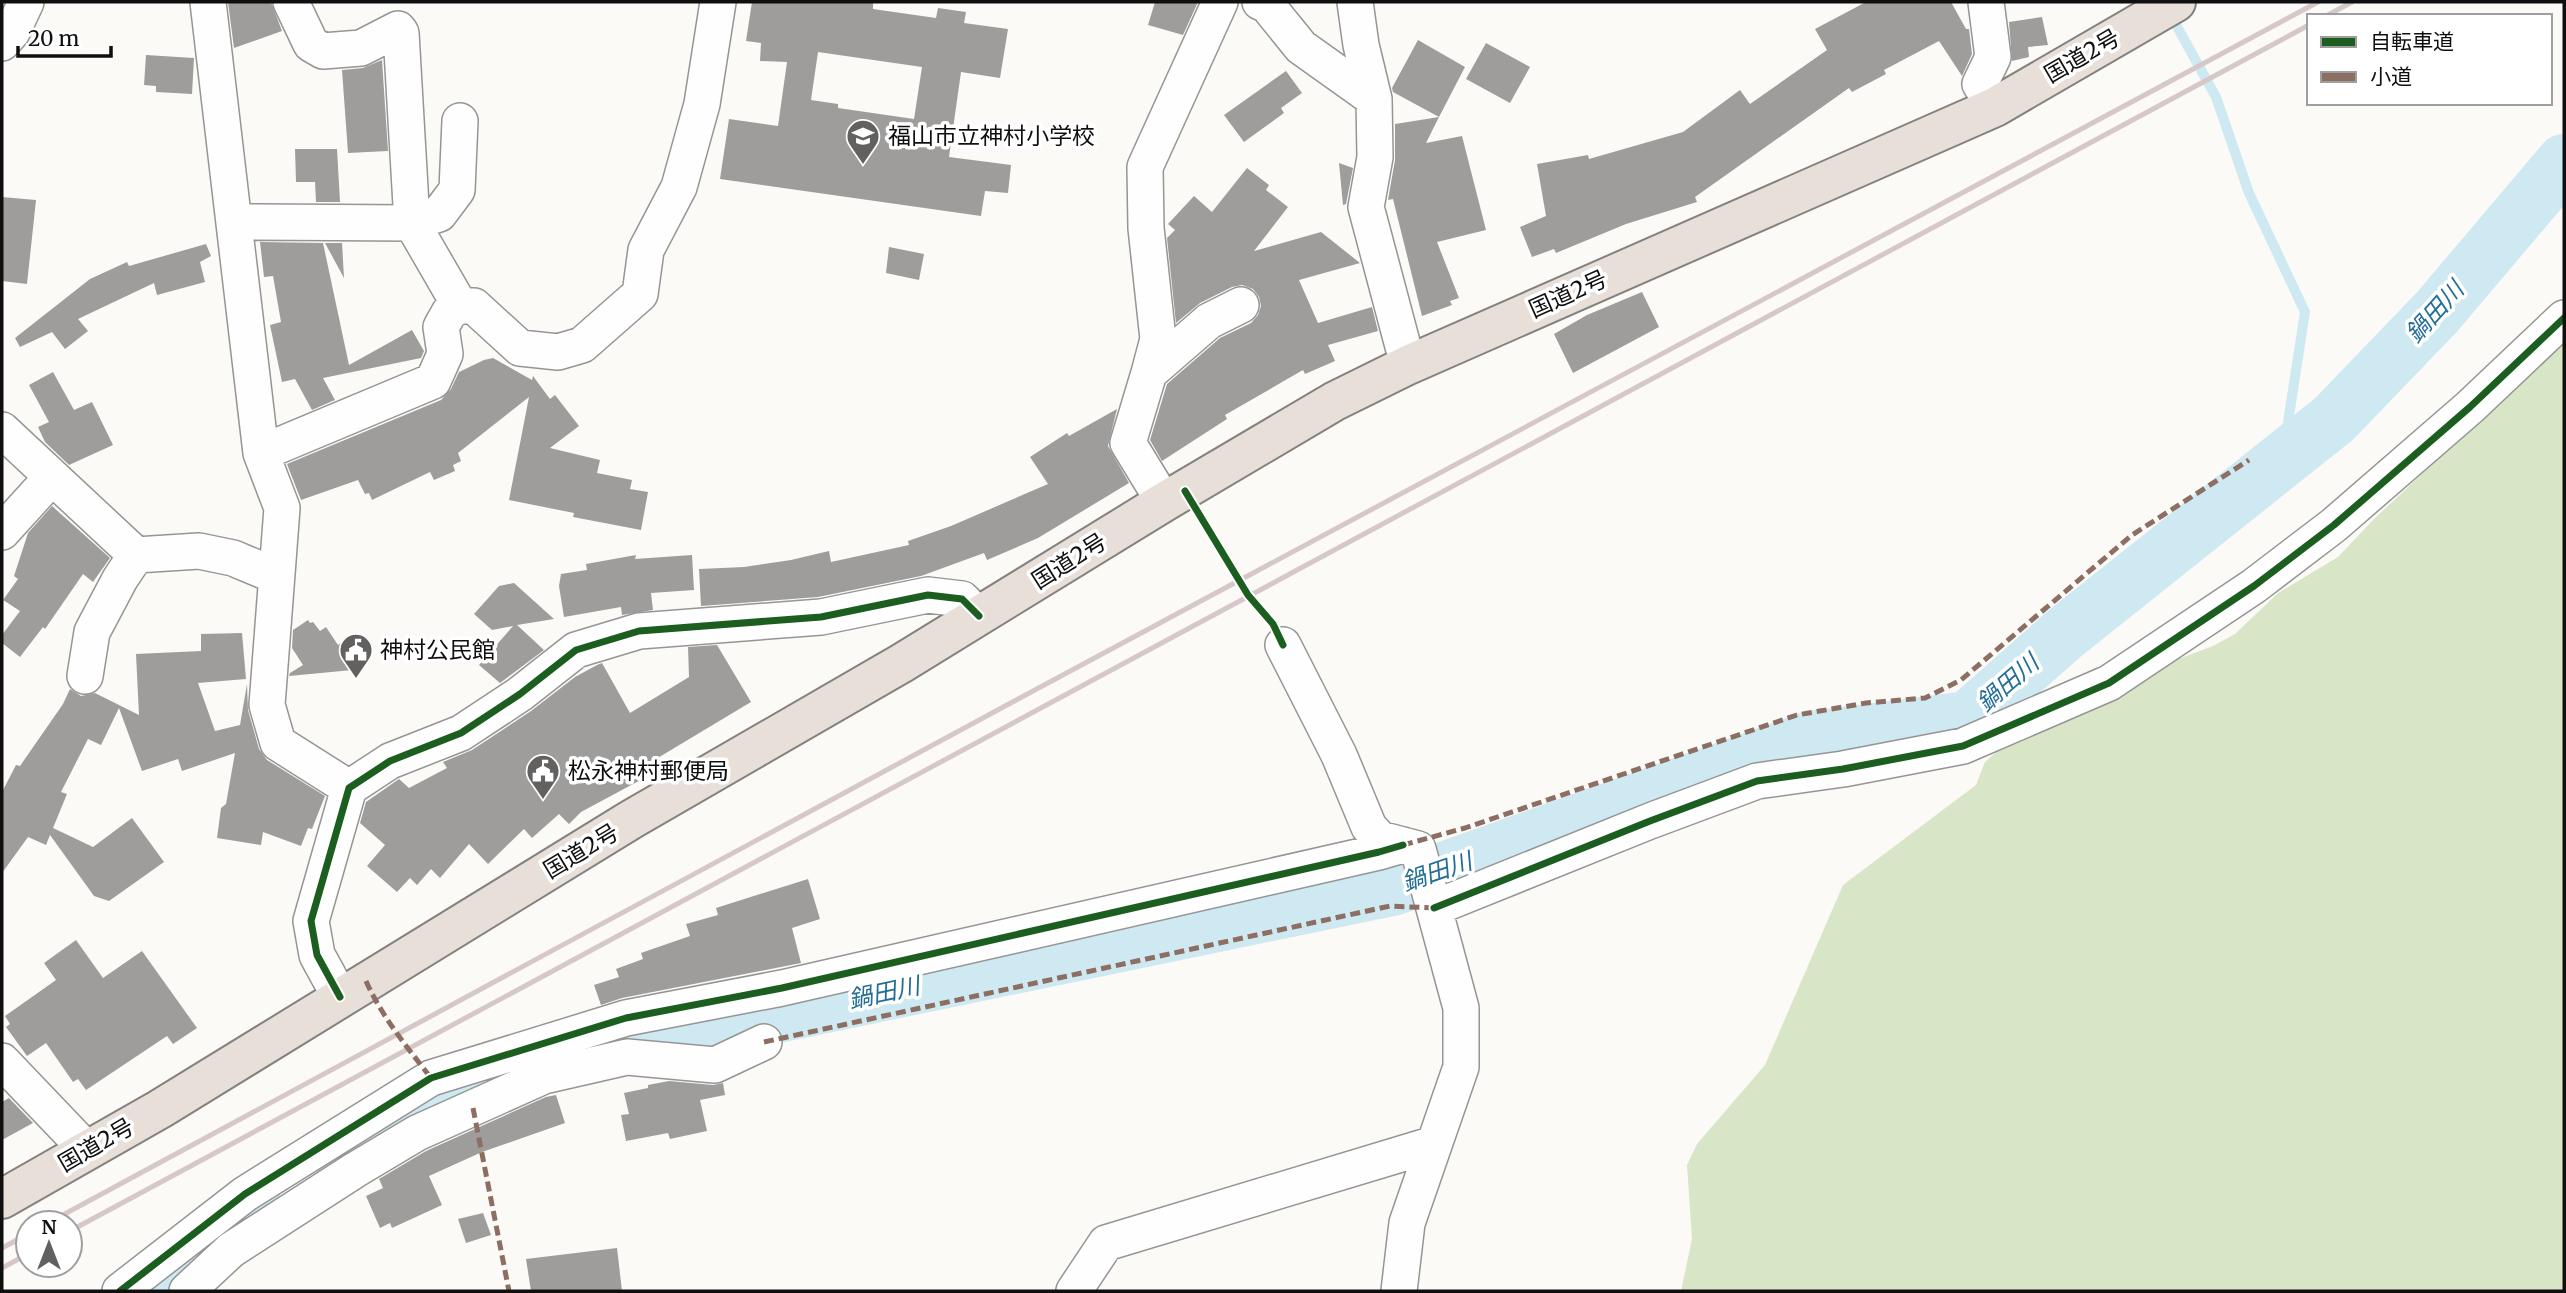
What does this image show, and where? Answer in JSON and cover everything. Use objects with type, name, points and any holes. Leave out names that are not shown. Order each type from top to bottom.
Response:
[{"type":"highway","name":"国道2号","points":[[2,1199],[160,1109],[632,819],[902,663],[1164,502],[1335,401],[1408,365],[1995,107],[2164,8]]},
{"type":"street","points":[[2,43],[12,33],[26,2]]},
{"type":"street","points":[[208,2],[261,453],[282,509],[267,705],[278,743],[349,788]]},
{"type":"street","points":[[291,2],[311,44],[323,51],[361,48],[398,29],[401,33],[412,223],[460,306]]},
{"type":"street","points":[[261,453],[433,381],[444,354],[441,327],[450,311],[460,306],[474,306],[520,348],[558,352],[582,345],[639,294],[646,250],[679,187],[702,104],[718,2]]},
{"type":"street","points":[[1164,502],[1128,443],[1158,339],[1146,228],[1145,167],[1220,2]]},
{"type":"street","points":[[1260,2],[1267,5],[1301,47],[1374,99]]},
{"type":"street","points":[[1355,2],[1361,45],[1374,99],[1375,157],[1366,207],[1408,365]]},
{"type":"street","points":[[1986,2],[1993,57],[1980,85],[1995,107]]},
{"type":"street","points":[[234,222],[412,223],[439,214],[457,190],[460,121]]},
{"type":"street","points":[[1149,373],[1209,321],[1241,305]]},
{"type":"street","points":[[1433,903],[1756,781],[1843,769],[1963,747],[2109,683],[2254,586],[2334,525],[2470,407],[2564,318]]},
{"type":"street","points":[[2,430],[136,555],[199,551],[233,558],[276,576]]},
{"type":"street","points":[[2,532],[52,477]]},
{"type":"street","points":[[85,676],[92,632],[136,555]]},
{"type":"street","points":[[340,997],[317,955],[311,921],[349,788],[390,761],[461,733],[520,695],[576,650],[639,631],[821,617],[928,595],[962,599],[979,616]]},
{"type":"street","points":[[1283,645],[1339,755],[1368,827],[1380,839],[1410,847]]},
{"type":"street","points":[[1399,1291],[1407,1223],[1461,1067],[1461,1008],[1433,903],[1410,847]]},
{"type":"street","points":[[120,1291],[245,1194],[431,1078],[626,1018],[782,988],[1410,847]]},
{"type":"street","points":[[187,1291],[231,1251],[355,1170],[418,1133],[544,1076],[627,1057],[715,1065],[764,1042]]},
{"type":"street","points":[[2,1061],[87,1150]]},
{"type":"street","points":[[449,1073],[473,1108]]},
{"type":"street","points":[[1074,1291],[1106,1243],[1434,1144]]},
{"type":"green space","points":[[2564,341],[2564,1291],[1681,1291],[1692,1239],[1687,1165],[1697,1144],[1765,1065],[1843,885],[1976,785],[1985,762],[2020,731],[2144,672],[2213,646],[2235,634],[2278,593],[2338,557],[2374,519]]},
{"type":"building","points":[[228,2],[271,2],[282,31],[234,48]]},
{"type":"building","points":[[752,2],[873,2],[873,9],[936,18],[938,8],[966,12],[964,23],[1008,29],[1000,78],[961,72],[949,157],[1011,165],[1008,193],[985,191],[981,216],[720,179],[729,119],[778,126],[787,62],[760,61],[761,43],[746,41]],"holes":[[[818,52],[922,67],[914,119],[838,108],[838,104],[811,100]]]},
{"type":"building","points":[[1155,2],[1198,2],[1183,35],[1148,25]]},
{"type":"building","points":[[1866,2],[1951,2],[1966,29],[1969,29],[1972,54],[1962,76],[1939,41],[1884,70],[1886,74],[1852,92],[1849,88],[1695,197],[1697,202],[1626,224],[1556,253],[1554,249],[1532,257],[1520,227],[1546,216],[1537,164],[1588,155],[1589,159],[1683,132],[1740,90],[1750,104],[1827,50],[1815,29]]},
{"type":"building","points":[[2042,17],[2048,45],[2028,47],[2029,57],[2012,61],[2009,22]]},
{"type":"building","points":[[1418,40],[1465,67],[1439,117],[1393,92],[1392,88]]},
{"type":"building","points":[[1486,43],[1530,67],[1510,103],[1466,79]]},
{"type":"building","points":[[146,55],[194,58],[192,94],[156,92],[156,86],[144,85]]},
{"type":"building","points":[[382,60],[388,151],[348,153],[342,70],[363,68]]},
{"type":"building","points":[[1286,71],[1302,93],[1281,108],[1284,113],[1244,142],[1224,115]]},
{"type":"building","points":[[1439,117],[1426,143],[1462,136],[1486,230],[1437,242],[1459,298],[1450,301],[1452,305],[1422,316],[1393,199],[1388,200],[1395,160],[1395,124]]},
{"type":"building","points":[[295,149],[337,149],[340,202],[316,202],[315,182],[296,182]]},
{"type":"building","points":[[1339,163],[1353,168],[1346,204],[1343,205]]},
{"type":"building","points":[[1247,168],[1269,185],[1266,190],[1288,207],[1254,251],[1321,232],[1360,263],[1299,280],[1318,323],[1372,307],[1378,331],[1328,345],[1335,361],[1305,374],[1303,370],[1225,415],[1227,419],[1162,461],[1150,440],[1167,384],[1220,338],[1251,323],[1261,306],[1253,289],[1242,285],[1232,287],[1200,303],[1176,323],[1167,238],[1175,230],[1168,224],[1194,196],[1212,212]]},
{"type":"building","points":[[2,197],[36,200],[27,284],[2,281]]},
{"type":"building","points":[[260,242],[323,243],[349,365],[412,330],[424,351],[421,358],[323,378],[335,400],[312,410],[295,379],[282,382],[270,325],[281,322],[273,276],[264,277]]},
{"type":"building","points":[[325,243],[342,243],[344,278]]},
{"type":"building","points":[[206,244],[211,256],[200,262],[205,282],[157,295],[154,283],[78,319],[88,331],[65,349],[52,332],[20,347],[15,338],[90,279],[127,262],[129,266]]},
{"type":"building","points":[[889,247],[924,254],[919,280],[886,273]]},
{"type":"building","points":[[1642,292],[1659,327],[1573,373],[1554,334],[1587,315]]},
{"type":"building","points":[[493,358],[532,380],[533,376],[550,399],[555,395],[579,426],[550,448],[600,460],[597,473],[632,480],[630,489],[648,492],[641,530],[573,517],[574,513],[509,500],[529,397],[458,453],[461,461],[453,465],[455,471],[434,480],[430,472],[372,500],[369,493],[365,494],[358,480],[301,500],[287,464],[441,400],[451,389],[459,372]]},
{"type":"building","points":[[53,372],[74,410],[92,402],[113,445],[69,465],[45,442],[38,427],[49,422],[29,385]]},
{"type":"building","points":[[1117,409],[1108,446],[1129,483],[1038,538],[987,560],[984,553],[921,576],[818,597],[701,606],[699,569],[744,567],[829,551],[831,562],[909,545],[908,541],[951,526],[1048,484],[1030,457],[1067,433],[1069,436]]},
{"type":"building","points":[[52,506],[110,558],[93,582],[83,574],[45,629],[43,627],[20,657],[2,643],[2,635],[20,611],[3,600],[18,579],[14,576],[28,533]]},
{"type":"building","points":[[636,555],[635,559],[692,555],[694,590],[651,593],[653,610],[622,615],[621,607],[564,617],[559,586],[561,574],[587,570],[586,564]]},
{"type":"building","points":[[514,583],[554,619],[517,625],[544,650],[500,683],[479,665],[513,626],[492,630],[474,614],[499,586]]},
{"type":"building","points":[[308,620],[320,631],[326,627],[338,645],[347,639],[363,669],[289,676],[303,665],[292,648],[293,630]]},
{"type":"building","points":[[242,633],[246,679],[198,683],[215,731],[240,725],[247,684],[248,710],[259,749],[267,760],[325,796],[312,829],[308,828],[301,846],[263,832],[261,845],[217,838],[221,808],[226,804],[235,753],[182,771],[178,759],[142,771],[119,708],[101,745],[88,739],[61,792],[67,794],[53,828],[93,847],[132,818],[164,862],[109,901],[94,896],[50,835],[46,845],[28,837],[2,873],[2,792],[16,765],[20,766],[63,704],[70,689],[81,696],[95,693],[139,715],[136,654],[201,651],[201,634]]},
{"type":"building","points":[[717,645],[751,702],[656,759],[661,769],[581,812],[569,824],[559,814],[532,838],[524,829],[488,864],[469,844],[440,878],[431,869],[417,885],[410,878],[397,892],[367,866],[385,845],[360,823],[366,802],[399,779],[409,788],[447,768],[443,762],[472,750],[531,711],[575,677],[602,663],[630,713],[689,677],[688,647]]},
{"type":"building","points":[[808,879],[820,919],[792,928],[801,963],[622,998],[601,1005],[594,985],[619,977],[616,969],[643,959],[641,953],[690,936],[686,924],[718,915],[716,908]]},
{"type":"building","points":[[76,940],[103,978],[142,951],[197,1028],[173,1044],[167,1036],[86,1090],[78,1079],[73,1082],[46,1043],[27,1056],[6,1027],[10,1024],[5,1016],[56,980],[44,963]]},
{"type":"building","points":[[669,1081],[713,1085],[723,1083],[725,1095],[700,1100],[707,1131],[670,1139],[668,1133],[626,1141],[621,1115],[629,1114],[624,1093]]},
{"type":"building","points":[[556,1095],[565,1123],[482,1152],[429,1176],[442,1205],[392,1228],[390,1223],[380,1228],[366,1196],[383,1188],[379,1179],[426,1151],[546,1097]]},
{"type":"building","points":[[9,1098],[33,1123],[2,1140],[2,1102]]},
{"type":"building","points":[[483,1213],[491,1235],[466,1243],[458,1219]]},
{"type":"building","points":[[617,1248],[622,1291],[531,1291],[526,1259]]},
{"type":"waterway","points":[[2170,14],[2216,97],[2249,193],[2305,312],[2282,461]]},
{"type":"waterway","name":"鍋田川","points":[[337,1153],[376,1128],[493,1076],[613,1042],[719,1027],[1396,887],[1810,739],[1968,719],[2064,634],[2334,419],[2437,312],[2564,162]]},
{"type":"waterway","name":"鍋田川","points":[[151,1291],[254,1206]]},
{"type":"railway","points":[[74,1209],[2318,2]]},
{"type":"railway","points":[[2330,14],[2352,2]]},
{"type":"railway","points":[[84,1223],[2307,26]]},
{"type":"railway","points":[[2,1248],[14,1242]]},
{"type":"railway","points":[[2,1268],[14,1262]]},
{"type":"marked path","points":[[1403,845],[1465,828],[1797,715],[1866,703],[1925,698],[1961,680],[2132,535],[2249,460]]},
{"type":"marked path","points":[[764,1042],[1390,906],[1434,908]]},
{"type":"marked path","points":[[366,981],[387,1019],[431,1078]]},
{"type":"marked path","points":[[473,1108],[509,1291]]},
{"type":"cycle path","points":[[1434,908],[1757,781],[1843,769],[1963,746],[2109,683],[2254,586],[2334,525],[2470,407],[2564,318]]},
{"type":"cycle path","points":[[1185,491],[1248,595],[1273,624],[1283,645]]},
{"type":"cycle path","points":[[340,997],[317,955],[311,921],[349,788],[390,761],[461,733],[520,694],[576,650],[639,631],[821,617],[928,595],[962,599],[979,616]]},
{"type":"cycle path","points":[[120,1291],[245,1194],[431,1078],[626,1018],[782,988],[1403,845]]},
{"type":"place","name":"福山市立神村小学校","points":[[863,166]]},
{"type":"place","name":"神村公民館","points":[[356,680]]},
{"type":"place","name":"松永神村郵便局","points":[[543,801]]}]
